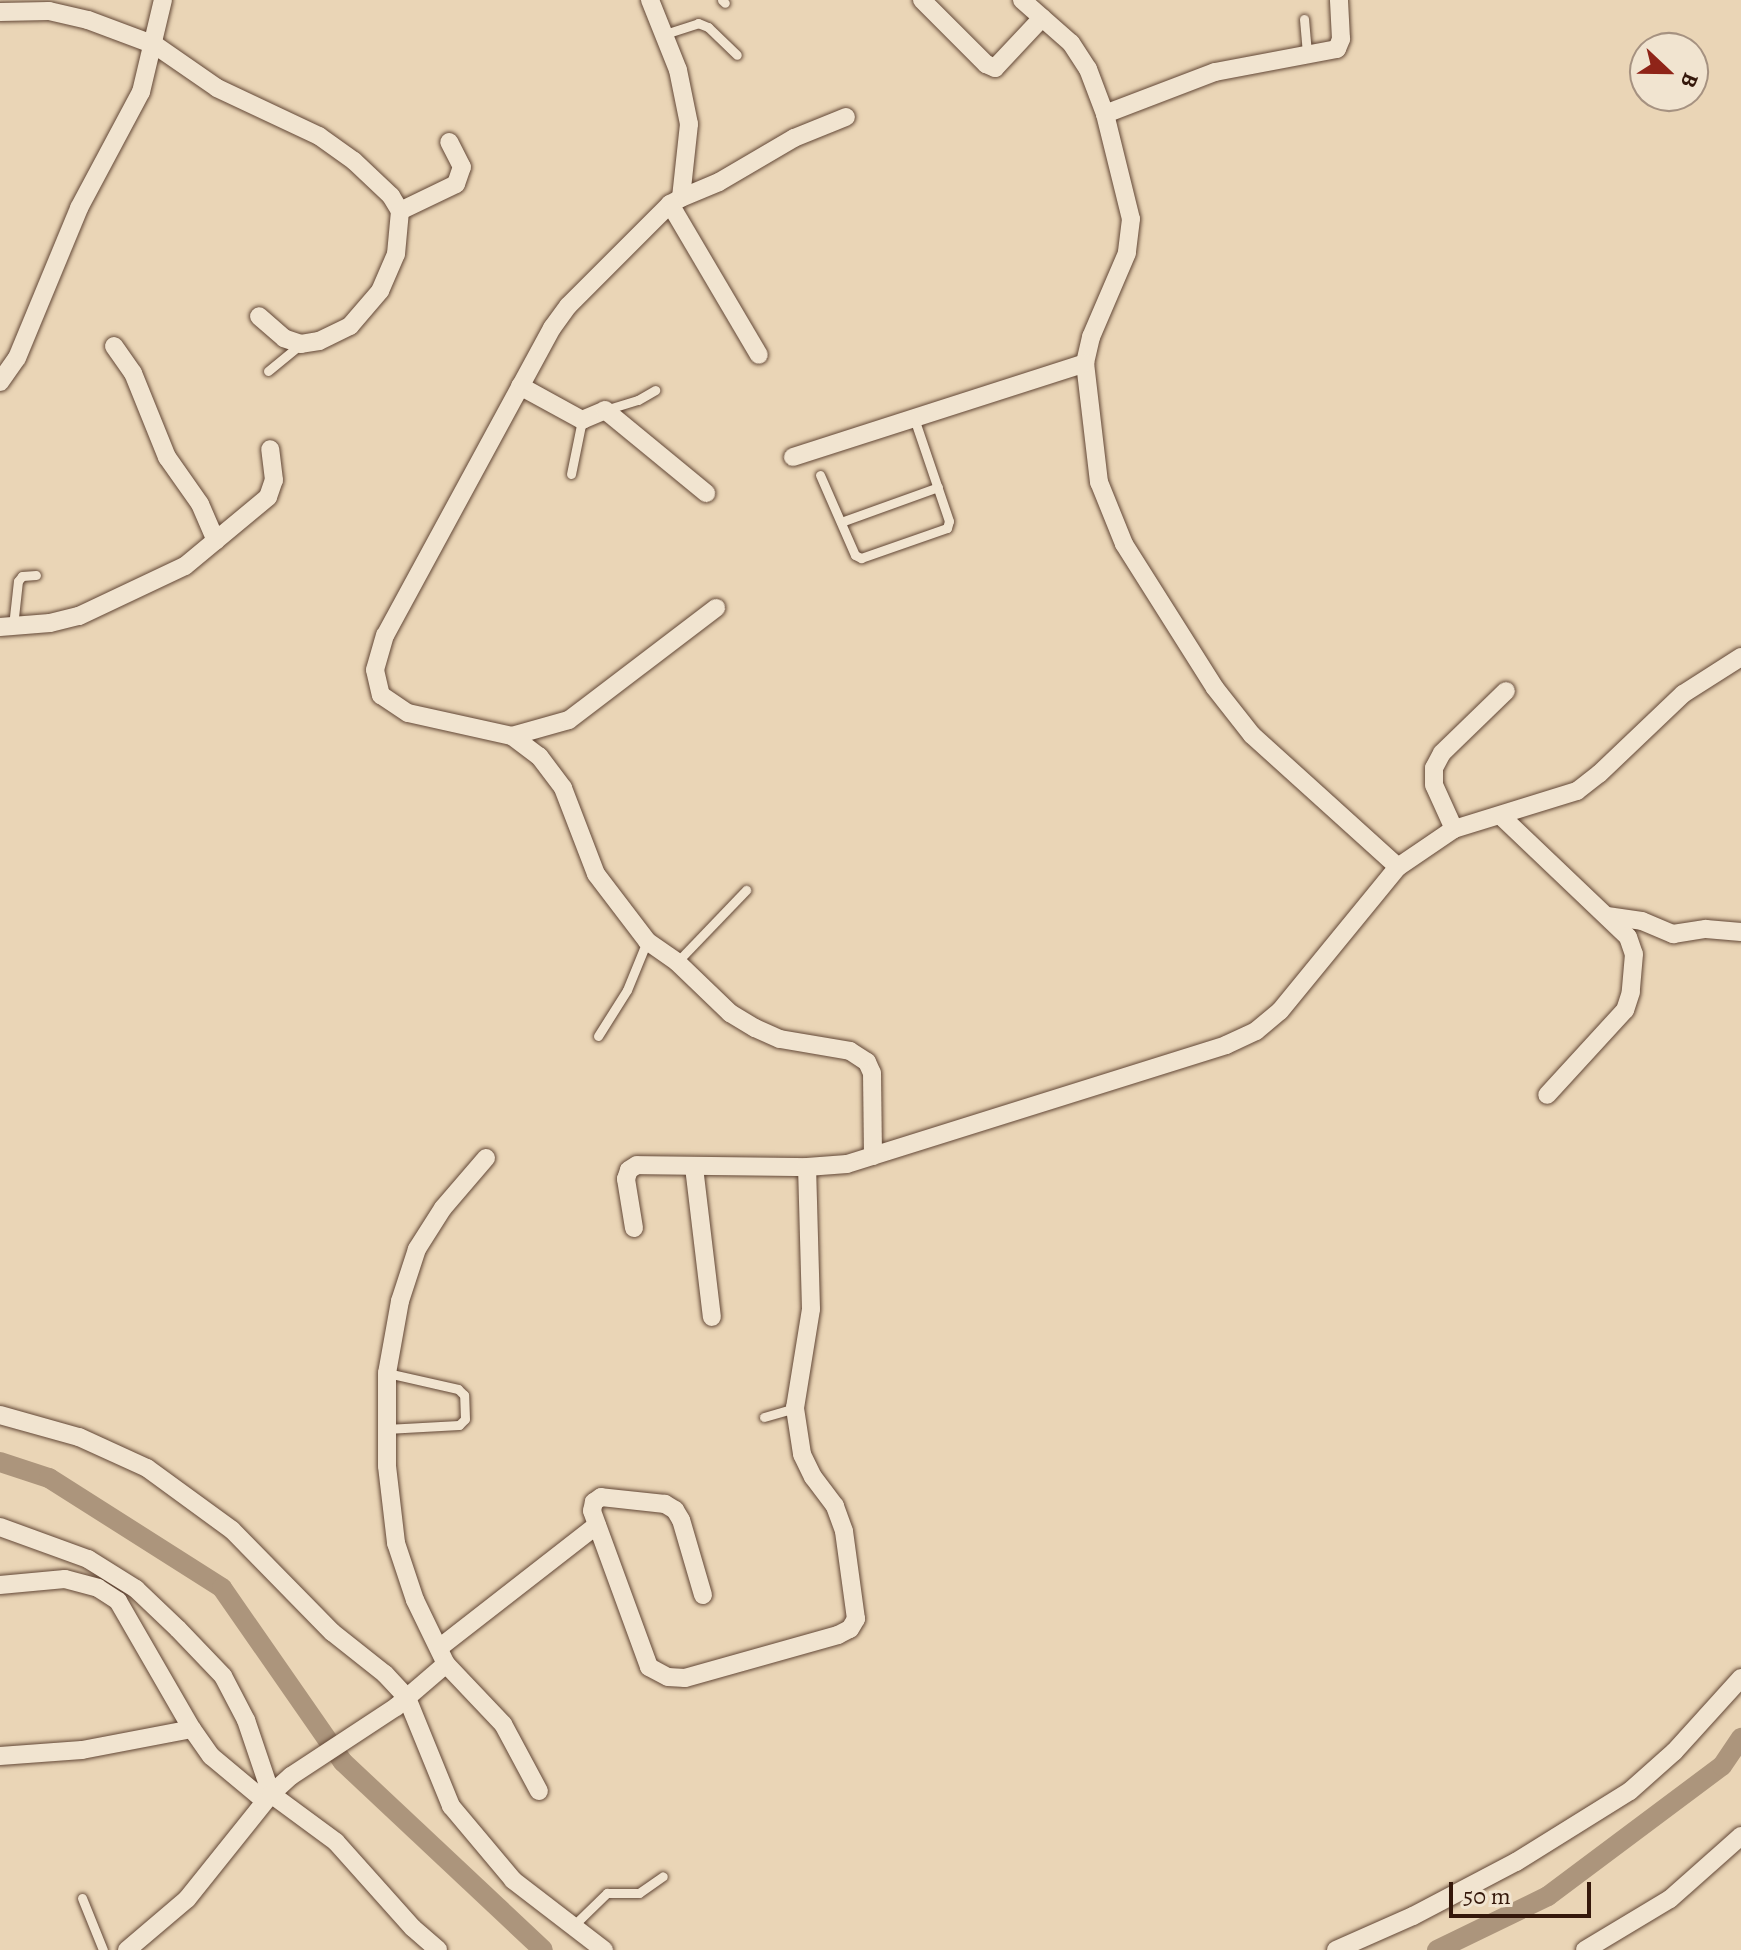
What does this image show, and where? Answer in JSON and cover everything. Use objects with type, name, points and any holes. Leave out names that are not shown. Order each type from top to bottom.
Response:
[{"type":"street","points":[[0,382],[17,358],[79,208],[141,92],[155,45],[163,0]]},
{"type":"street","points":[[650,0],[678,70],[689,124],[675,201],[759,355]]},
{"type":"street","points":[[922,0],[986,64],[995,68],[1042,18]]},
{"type":"street","points":[[1022,0],[1071,43],[1088,69],[1105,114],[1131,219],[1127,253],[1091,337],[1085,363],[1099,482],[1124,544],[1215,688],[1252,735],[1398,867]]},
{"type":"street","points":[[1105,114],[1215,72],[1337,49],[1341,39],[1339,0]]},
{"type":"street","points":[[0,12],[49,11],[120,29],[155,45],[217,88],[319,136],[354,161],[391,196],[400,211],[396,254],[380,291],[350,326],[319,341],[301,344],[284,338],[259,316]]},
{"type":"street","points":[[846,117],[794,138],[729,177],[675,201],[568,306],[520,386],[385,635],[375,670],[381,695],[408,713],[512,736],[539,756],[563,788],[596,874],[647,941],[677,962],[730,1013],[780,1039],[850,1051],[867,1062],[872,1073],[873,1156]]},
{"type":"street","points":[[400,211],[456,184],[462,167],[449,142]]},
{"type":"street","points":[[114,346],[133,373],[167,457],[200,504],[216,541]]},
{"type":"street","points":[[793,457],[1085,363]]},
{"type":"street","points":[[520,386],[582,420],[605,410],[706,493]]},
{"type":"street","points":[[6,626],[79,616],[160,580],[216,541],[268,497],[274,480],[270,449]]},
{"type":"street","points":[[512,736],[569,720],[716,608]]},
{"type":"street","points":[[634,1228],[626,1179],[629,1170],[637,1165],[807,1167],[847,1164],[1226,1045],[1256,1031],[1280,1011],[1398,867],[1454,829],[1577,791],[1683,694],[1741,657]]},
{"type":"street","points":[[1454,829],[1434,785],[1434,768],[1442,753],[1506,691]]},
{"type":"street","points":[[1501,816],[1628,937],[1634,954],[1631,992],[1625,1010],[1547,1095]]},
{"type":"street","points":[[1607,916],[1642,921],[1673,934],[1706,929],[1741,932]]},
{"type":"street","points":[[486,1158],[443,1208],[417,1249],[400,1301],[387,1373],[386,1429],[396,1543],[415,1600],[443,1656],[503,1724],[539,1791]]},
{"type":"street","points":[[694,1167],[712,1317]]},
{"type":"street","points":[[703,1595],[681,1520],[675,1510],[665,1504],[601,1497],[594,1502],[597,1525],[649,1667],[668,1677],[685,1678],[850,1629],[856,1619],[844,1531],[835,1506],[813,1477],[802,1454],[795,1408],[811,1309],[807,1167]]},
{"type":"street","points":[[0,1415],[79,1437],[147,1468],[232,1530],[332,1632],[385,1674],[451,1806],[513,1880],[604,1950]]},
{"type":"street","points":[[127,1950],[187,1899],[268,1798],[291,1776],[401,1702],[443,1656],[597,1525]]},
{"type":"street","points":[[0,1527],[88,1559],[136,1589],[178,1629],[223,1676],[246,1720],[268,1798]]},
{"type":"street","points":[[0,1585],[65,1579],[98,1588],[118,1601],[192,1729],[211,1756],[336,1842],[413,1928],[438,1950]]},
{"type":"street","points":[[1336,1950],[1413,1916],[1516,1862],[1630,1791],[1684,1741],[1741,1678]]},
{"type":"street","points":[[0,1756],[82,1750],[192,1729]]},
{"type":"street","points":[[1585,1950],[1670,1899],[1741,1836]]},
{"type":"lane","points":[[1304,19],[1307,55]]},
{"type":"lane","points":[[665,34],[698,23],[708,27],[737,55]]},
{"type":"lane","points":[[268,371],[301,344]]},
{"type":"lane","points":[[605,410],[638,400],[655,390]]},
{"type":"lane","points":[[820,475],[855,555],[861,558],[947,528],[949,521],[914,418]]},
{"type":"lane","points":[[571,474],[582,420]]},
{"type":"lane","points":[[841,522],[938,487]]},
{"type":"lane","points":[[6,626],[18,581],[22,576],[36,575]]},
{"type":"lane","points":[[677,962],[746,890]]},
{"type":"lane","points":[[598,1036],[627,990],[647,941]]},
{"type":"lane","points":[[386,1429],[459,1425],[465,1419],[464,1395],[458,1389],[387,1373]]},
{"type":"lane","points":[[764,1417],[795,1408]]},
{"type":"lane","points":[[572,1927],[607,1893],[639,1893],[663,1876]]},
{"type":"lane","points":[[82,1898],[103,1950]]},
{"type":"waterway","points":[[0,1462],[49,1478],[222,1588],[343,1762],[543,1950]]},
{"type":"waterway","points":[[1437,1950],[1548,1896],[1722,1766],[1741,1738]]}]
